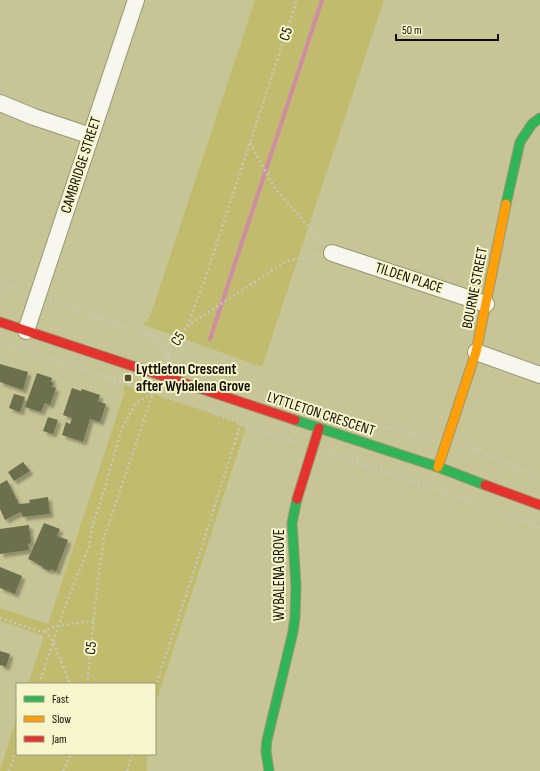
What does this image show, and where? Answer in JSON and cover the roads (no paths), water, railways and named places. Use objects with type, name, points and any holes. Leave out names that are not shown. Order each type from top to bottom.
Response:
[{"type":"street","name":"CAMBRIDGE STREET","points":[[26,331],[136,0]]},
{"type":"street","points":[[0,103],[34,117],[91,136]]},
{"type":"street","name":"BOURNE STREET","points":[[438,467],[476,352],[512,174],[520,142],[532,124],[540,118]]},
{"type":"street","name":"TILDEN PLACE","points":[[332,253],[486,304]]},
{"type":"street","name":"LYTTLETON CRESCENT","points":[[0,322],[438,467],[540,505]]},
{"type":"street","points":[[476,352],[540,374]]},
{"type":"street","name":"WYBALENA GROVE","points":[[269,771],[266,751],[267,740],[293,632],[295,616],[296,586],[292,523],[298,492],[319,428]]},
{"type":"waterway","points":[[210,339],[322,0]]},
{"type":"place","name":"Lyttleton Crescent after Wybalena Grove","points":[[128,378]]}]
